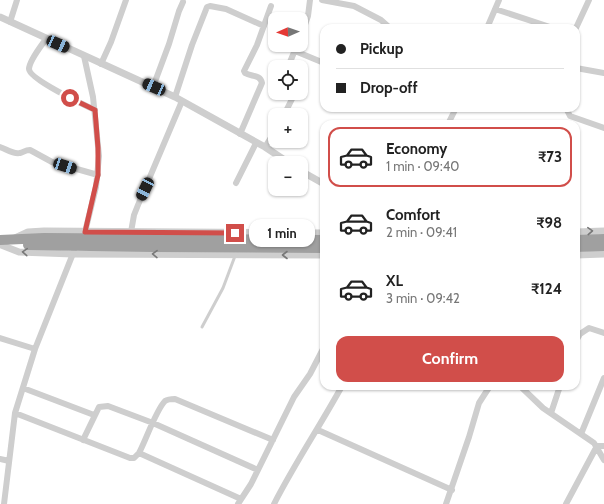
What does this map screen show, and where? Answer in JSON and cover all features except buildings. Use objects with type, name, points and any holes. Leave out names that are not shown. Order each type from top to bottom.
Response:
[{"type":"highway","points":[[0,243],[13,239],[74,246]]},
{"type":"highway","points":[[580,240],[604,239]]},
{"type":"highway","points":[[108,247],[320,240]]},
{"type":"highway","points":[[0,243],[108,247],[320,248]]},
{"type":"highway","points":[[580,247],[604,246]]},
{"type":"street","points":[[10,22],[17,0]]},
{"type":"street","points":[[101,64],[111,42],[126,0]]},
{"type":"street","points":[[308,16],[310,0]]},
{"type":"street","points":[[322,0],[349,3],[381,20],[386,24]]},
{"type":"street","points":[[489,24],[499,0]]},
{"type":"street","points":[[578,24],[589,0]]},
{"type":"street","points":[[154,87],[183,2]]},
{"type":"street","points":[[175,97],[192,45],[207,7],[210,6],[226,9],[264,26]]},
{"type":"street","points":[[240,134],[262,83],[258,77],[245,74],[244,71],[257,45],[271,6]]},
{"type":"street","points":[[495,9],[541,24]]},
{"type":"street","points":[[1,20],[10,22],[175,97],[278,156]]},
{"type":"street","points":[[46,39],[32,61],[29,68],[30,73],[36,79],[95,110]]},
{"type":"street","points":[[303,52],[320,61]]},
{"type":"street","points":[[84,56],[91,84],[95,110],[98,148],[98,175],[85,232]]},
{"type":"street","points":[[580,69],[604,72]]},
{"type":"street","points":[[131,232],[134,215],[182,101]]},
{"type":"street","points":[[568,112],[570,116],[604,128]]},
{"type":"street","points":[[265,147],[268,142]]},
{"type":"street","points":[[236,183],[256,143]]},
{"type":"street","points":[[0,147],[14,153],[30,150],[52,162],[98,175]]},
{"type":"street","points":[[308,175],[320,182]]},
{"type":"street","points":[[13,239],[28,232],[44,231],[320,233]]},
{"type":"street","points":[[580,232],[604,231]]},
{"type":"street","points":[[3,503],[15,413],[35,349],[74,246],[235,255],[320,255]]},
{"type":"street","points":[[580,255],[604,254]]},
{"type":"street","points":[[580,334],[589,328],[604,333]]},
{"type":"street","points":[[0,338],[35,349]]},
{"type":"street","points":[[139,453],[240,502],[258,470],[294,397],[310,374],[320,355]]},
{"type":"street","points":[[581,434],[604,378]]},
{"type":"street","points":[[23,388],[94,415]]},
{"type":"street","points":[[274,504],[340,390]]},
{"type":"street","points":[[446,504],[452,490],[479,403],[487,390]]},
{"type":"street","points":[[524,390],[535,401],[597,446],[604,460]]},
{"type":"street","points":[[551,413],[559,390]]},
{"type":"street","points":[[15,413],[130,458],[134,458],[139,453],[165,401],[169,399],[175,399],[272,440]]},
{"type":"street","points":[[83,440],[99,406],[108,406],[153,423],[258,470]]},
{"type":"street","points":[[318,430],[452,490]]},
{"type":"street","points":[[597,446],[604,446]]},
{"type":"street","points":[[566,504],[597,446]]},
{"type":"street","points":[[0,459],[9,461]]},
{"type":"lane","points":[[202,327],[223,288],[235,255]]},
{"type":"route","points":[[70,98],[95,110],[98,148],[98,175],[85,232],[235,233]]}]
